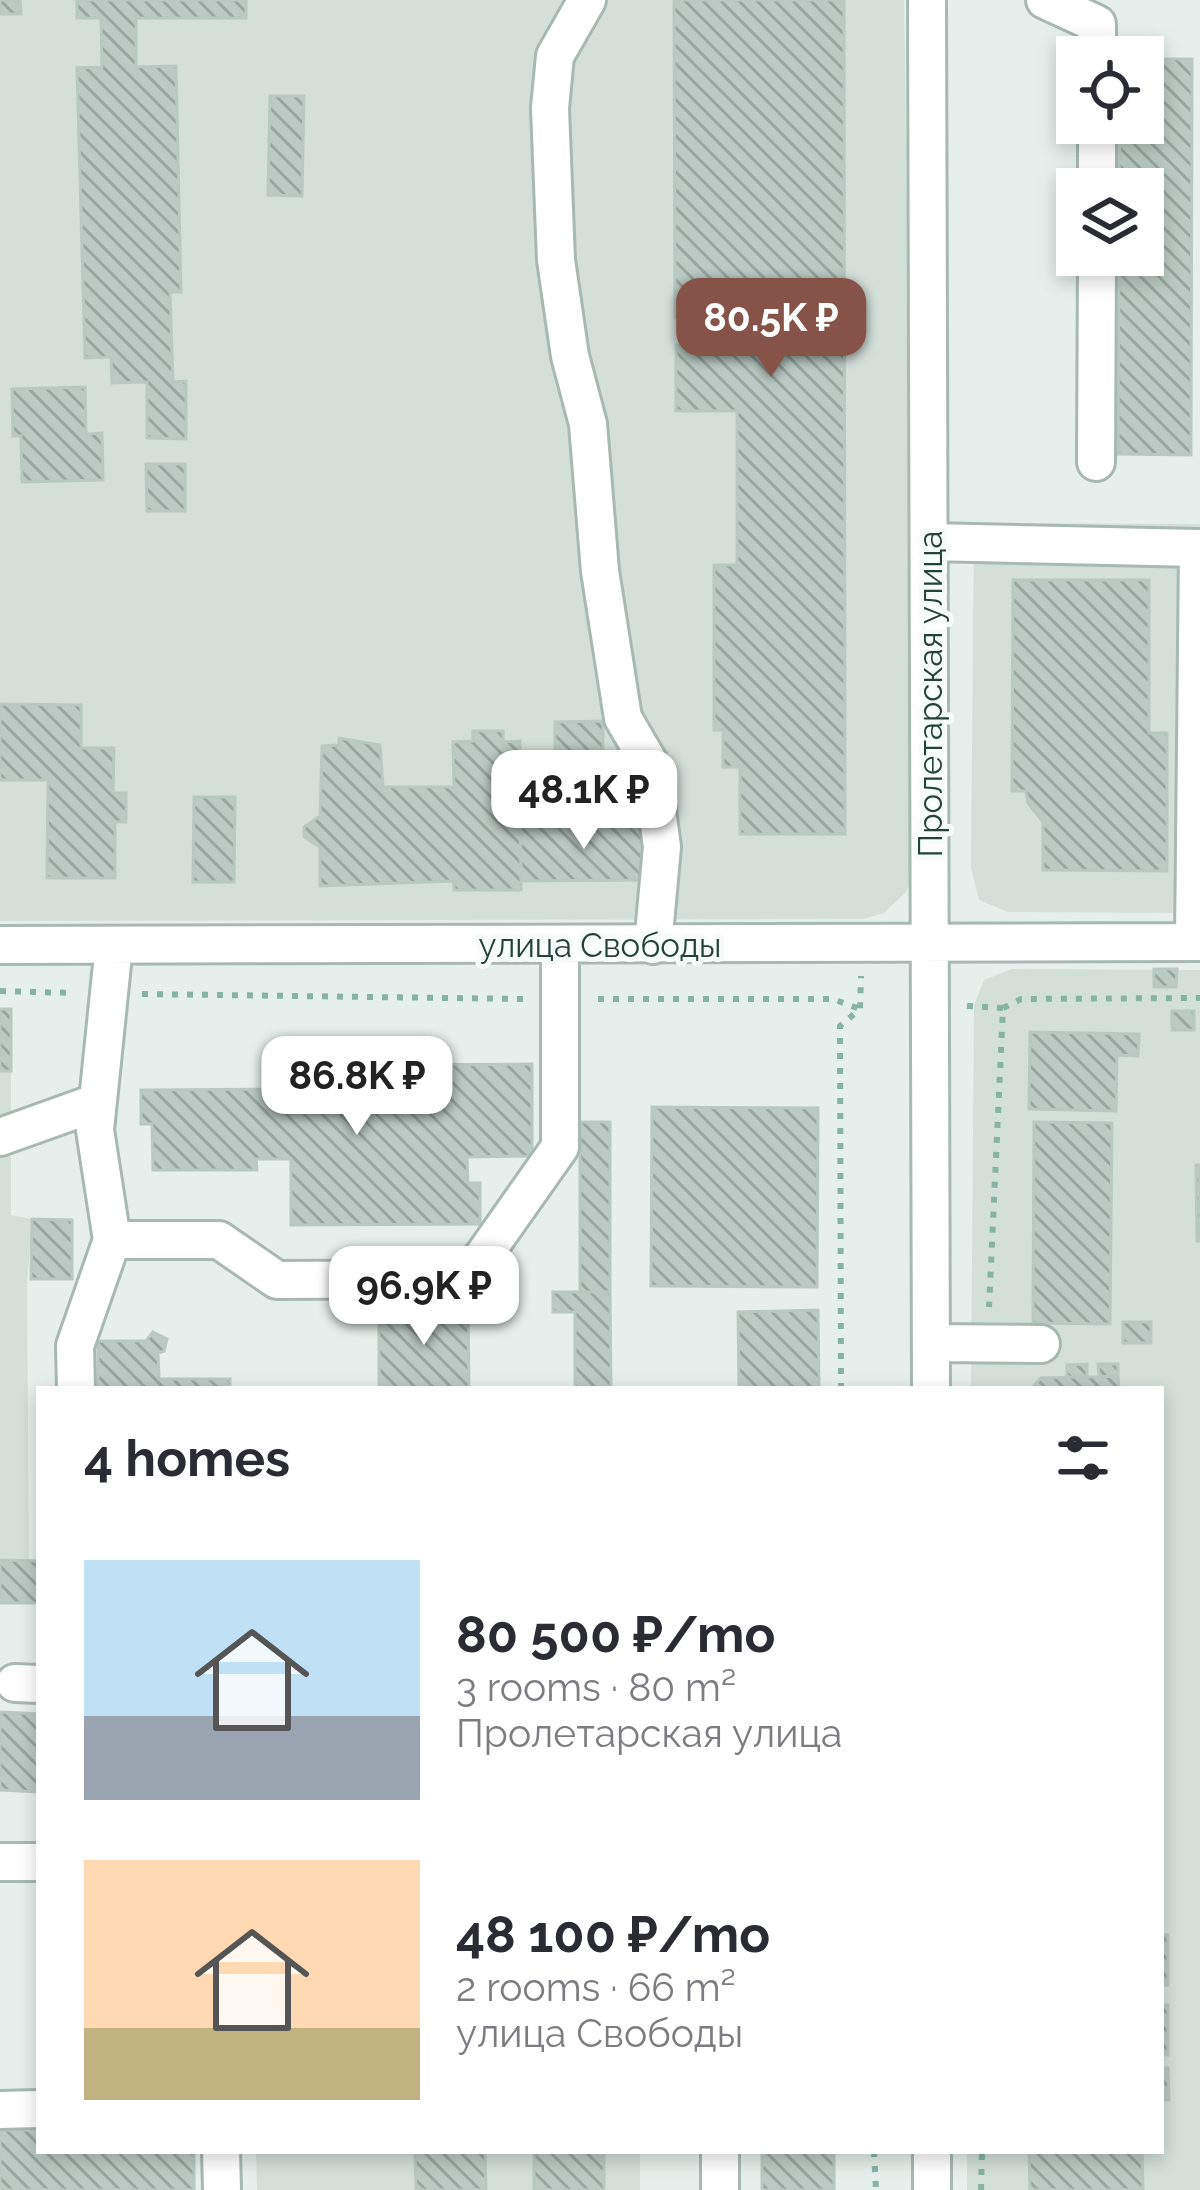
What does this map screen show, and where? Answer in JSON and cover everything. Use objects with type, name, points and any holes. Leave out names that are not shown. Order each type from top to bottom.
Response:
[{"type":"street","points":[[586,0],[555,56],[550,108],[556,260],[570,356],[588,424],[600,572],[623,718],[651,766],[662,847],[653,945]]},
{"type":"street","name":"Пролетарская улица","points":[[927,0],[931,1386]]},
{"type":"street","points":[[1045,0],[1097,24],[1097,36]]},
{"type":"street","points":[[1096,462],[1097,276]]},
{"type":"street","points":[[930,542],[1198,548],[1197,942]]},
{"type":"street","name":"улица Свободы","points":[[0,945],[1197,942]]},
{"type":"street","points":[[76,1386],[75,1346],[112,1240],[95,1130],[114,945]]},
{"type":"street","points":[[112,1240],[219,1240],[277,1280],[467,1279],[560,1147],[560,945]]},
{"type":"street","points":[[0,1137],[98,1102]]},
{"type":"street","points":[[931,1342],[1041,1344]]},
{"type":"street","points":[[0,1862],[36,1862]]},
{"type":"street","points":[[0,2110],[36,2109]]},
{"type":"street","points":[[221,2154],[222,2190]]},
{"type":"street","points":[[720,2154],[720,2190]]},
{"type":"street","points":[[932,2154],[932,2190]]},
{"type":"path","points":[[841,1386],[840,1025],[860,1009],[863,945]]},
{"type":"path","points":[[0,991],[833,999],[860,1009]]},
{"type":"path","points":[[955,1006],[1003,1008],[1022,999],[1200,998]]},
{"type":"path","points":[[989,1343],[1003,1008]]},
{"type":"path","points":[[874,2154],[876,2190]]},
{"type":"path","points":[[982,2154],[982,2190]]},
{"type":"shaded area","points":[[0,0],[904,0],[916,867],[906,892],[884,913],[863,919],[0,921]]},
{"type":"shaded area","points":[[974,523],[1200,524],[1200,913],[1008,912],[979,900],[971,868]]},
{"type":"shaded area","points":[[1012,969],[1200,970],[1200,2190],[967,2190],[967,2154],[1164,2154],[1164,1386],[971,1386],[974,1005],[984,980]]},
{"type":"shaded area","points":[[0,1071],[11,1071],[11,1215],[32,1219],[27,1285],[29,1561],[0,1560]]},
{"type":"shaded area","points":[[256,2154],[640,2154],[640,2190],[257,2190]]},
{"type":"building","points":[[0,0],[20,0],[21,14],[0,14]]},
{"type":"building","points":[[77,0],[246,0],[246,18],[136,18],[136,67],[176,66],[181,292],[170,292],[173,382],[186,381],[186,439],[147,438],[147,382],[112,383],[111,357],[85,358],[77,68],[102,67],[101,18],[77,18]]},
{"type":"building","points":[[674,0],[844,0],[845,834],[740,834],[740,767],[723,767],[723,730],[714,730],[714,565],[737,565],[737,411],[676,411],[676,345],[689,345],[689,318],[675,318]]},
{"type":"building","points":[[1164,59],[1192,59],[1191,455],[1118,454],[1119,276],[1164,276],[1164,168],[1119,168],[1120,144],[1164,144]]},
{"type":"building","points":[[270,96],[304,96],[302,196],[268,195]]},
{"type":"building","points":[[85,387],[86,434],[102,433],[103,480],[22,482],[21,436],[13,436],[12,389]]},
{"type":"building","points":[[146,464],[185,464],[185,511],[147,511]]},
{"type":"building","points":[[1013,580],[1149,580],[1149,733],[1167,733],[1167,871],[1043,870],[1043,822],[1028,803],[1026,791],[1012,791]]},
{"type":"building","points":[[0,704],[81,705],[81,748],[114,748],[113,793],[126,793],[126,822],[115,822],[115,878],[47,878],[48,780],[0,780]]},
{"type":"building","points":[[603,721],[603,763],[555,764],[555,722]]},
{"type":"building","points":[[473,731],[503,731],[503,742],[520,741],[521,890],[454,890],[454,881],[320,886],[320,847],[304,837],[304,827],[320,816],[322,746],[339,745],[339,738],[380,745],[383,787],[454,787],[453,742],[473,741]]},
{"type":"building","points":[[559,775],[598,775],[598,825],[559,825]]},
{"type":"building","points":[[194,797],[235,797],[234,882],[193,882]]},
{"type":"building","points":[[647,824],[647,880],[521,881],[520,825]]},
{"type":"building","points":[[1154,969],[1177,969],[1176,987],[1154,987]]},
{"type":"building","points":[[0,1009],[11,1009],[11,1071],[0,1071]]},
{"type":"building","points":[[1172,1011],[1194,1011],[1194,1030],[1172,1030]]},
{"type":"building","points":[[1030,1032],[1139,1034],[1138,1056],[1117,1055],[1116,1111],[1029,1109]]},
{"type":"building","points":[[532,1064],[532,1156],[467,1157],[468,1183],[480,1183],[480,1224],[291,1225],[291,1159],[256,1159],[257,1170],[153,1170],[152,1124],[141,1124],[141,1090],[306,1089],[307,1075],[327,1074],[328,1085],[361,1084],[361,1065]]},
{"type":"building","points":[[652,1107],[818,1108],[817,1287],[651,1286]]},
{"type":"building","points":[[580,1122],[610,1122],[610,1292],[580,1292]]},
{"type":"building","points":[[1034,1122],[1112,1123],[1110,1324],[1033,1323]]},
{"type":"building","points":[[1196,1165],[1200,1165],[1200,1241],[1197,1241]]},
{"type":"building","points":[[32,1219],[72,1220],[72,1279],[31,1279]]},
{"type":"building","points":[[553,1292],[610,1292],[611,1386],[575,1386],[575,1312],[553,1312]]},
{"type":"building","points":[[379,1307],[468,1307],[469,1386],[379,1386]]},
{"type":"building","points":[[818,1310],[819,1386],[739,1386],[738,1312]]},
{"type":"building","points":[[1123,1322],[1151,1322],[1151,1343],[1123,1343]]},
{"type":"building","points":[[153,1332],[167,1339],[164,1351],[158,1353],[159,1379],[230,1379],[230,1386],[98,1386],[98,1341],[146,1341]]},
{"type":"building","points":[[1087,1364],[1087,1377],[1067,1377],[1067,1365]]},
{"type":"building","points":[[1098,1364],[1118,1364],[1118,1376],[1099,1377]]},
{"type":"building","points":[[1118,1376],[1119,1386],[1034,1386],[1041,1378]]},
{"type":"building","points":[[0,1560],[36,1561],[36,1603],[0,1603]]},
{"type":"building","points":[[0,1712],[36,1714],[36,1792],[0,1790]]},
{"type":"building","points":[[1164,1935],[1168,1935],[1168,1985],[1164,1985]]},
{"type":"building","points":[[1164,2005],[1168,2005],[1168,2055],[1164,2055]]},
{"type":"building","points":[[1164,2068],[1168,2068],[1169,2100],[1164,2100]]},
{"type":"building","points":[[0,2130],[36,2130],[36,2154],[194,2154],[194,2190],[0,2190]]},
{"type":"building","points":[[415,2154],[485,2154],[486,2190],[416,2190]]},
{"type":"building","points":[[534,2154],[604,2154],[604,2190],[534,2190]]},
{"type":"building","points":[[762,2154],[834,2154],[834,2190],[762,2190]]},
{"type":"building","points":[[1029,2154],[1142,2154],[1143,2190],[1030,2190]]}]
